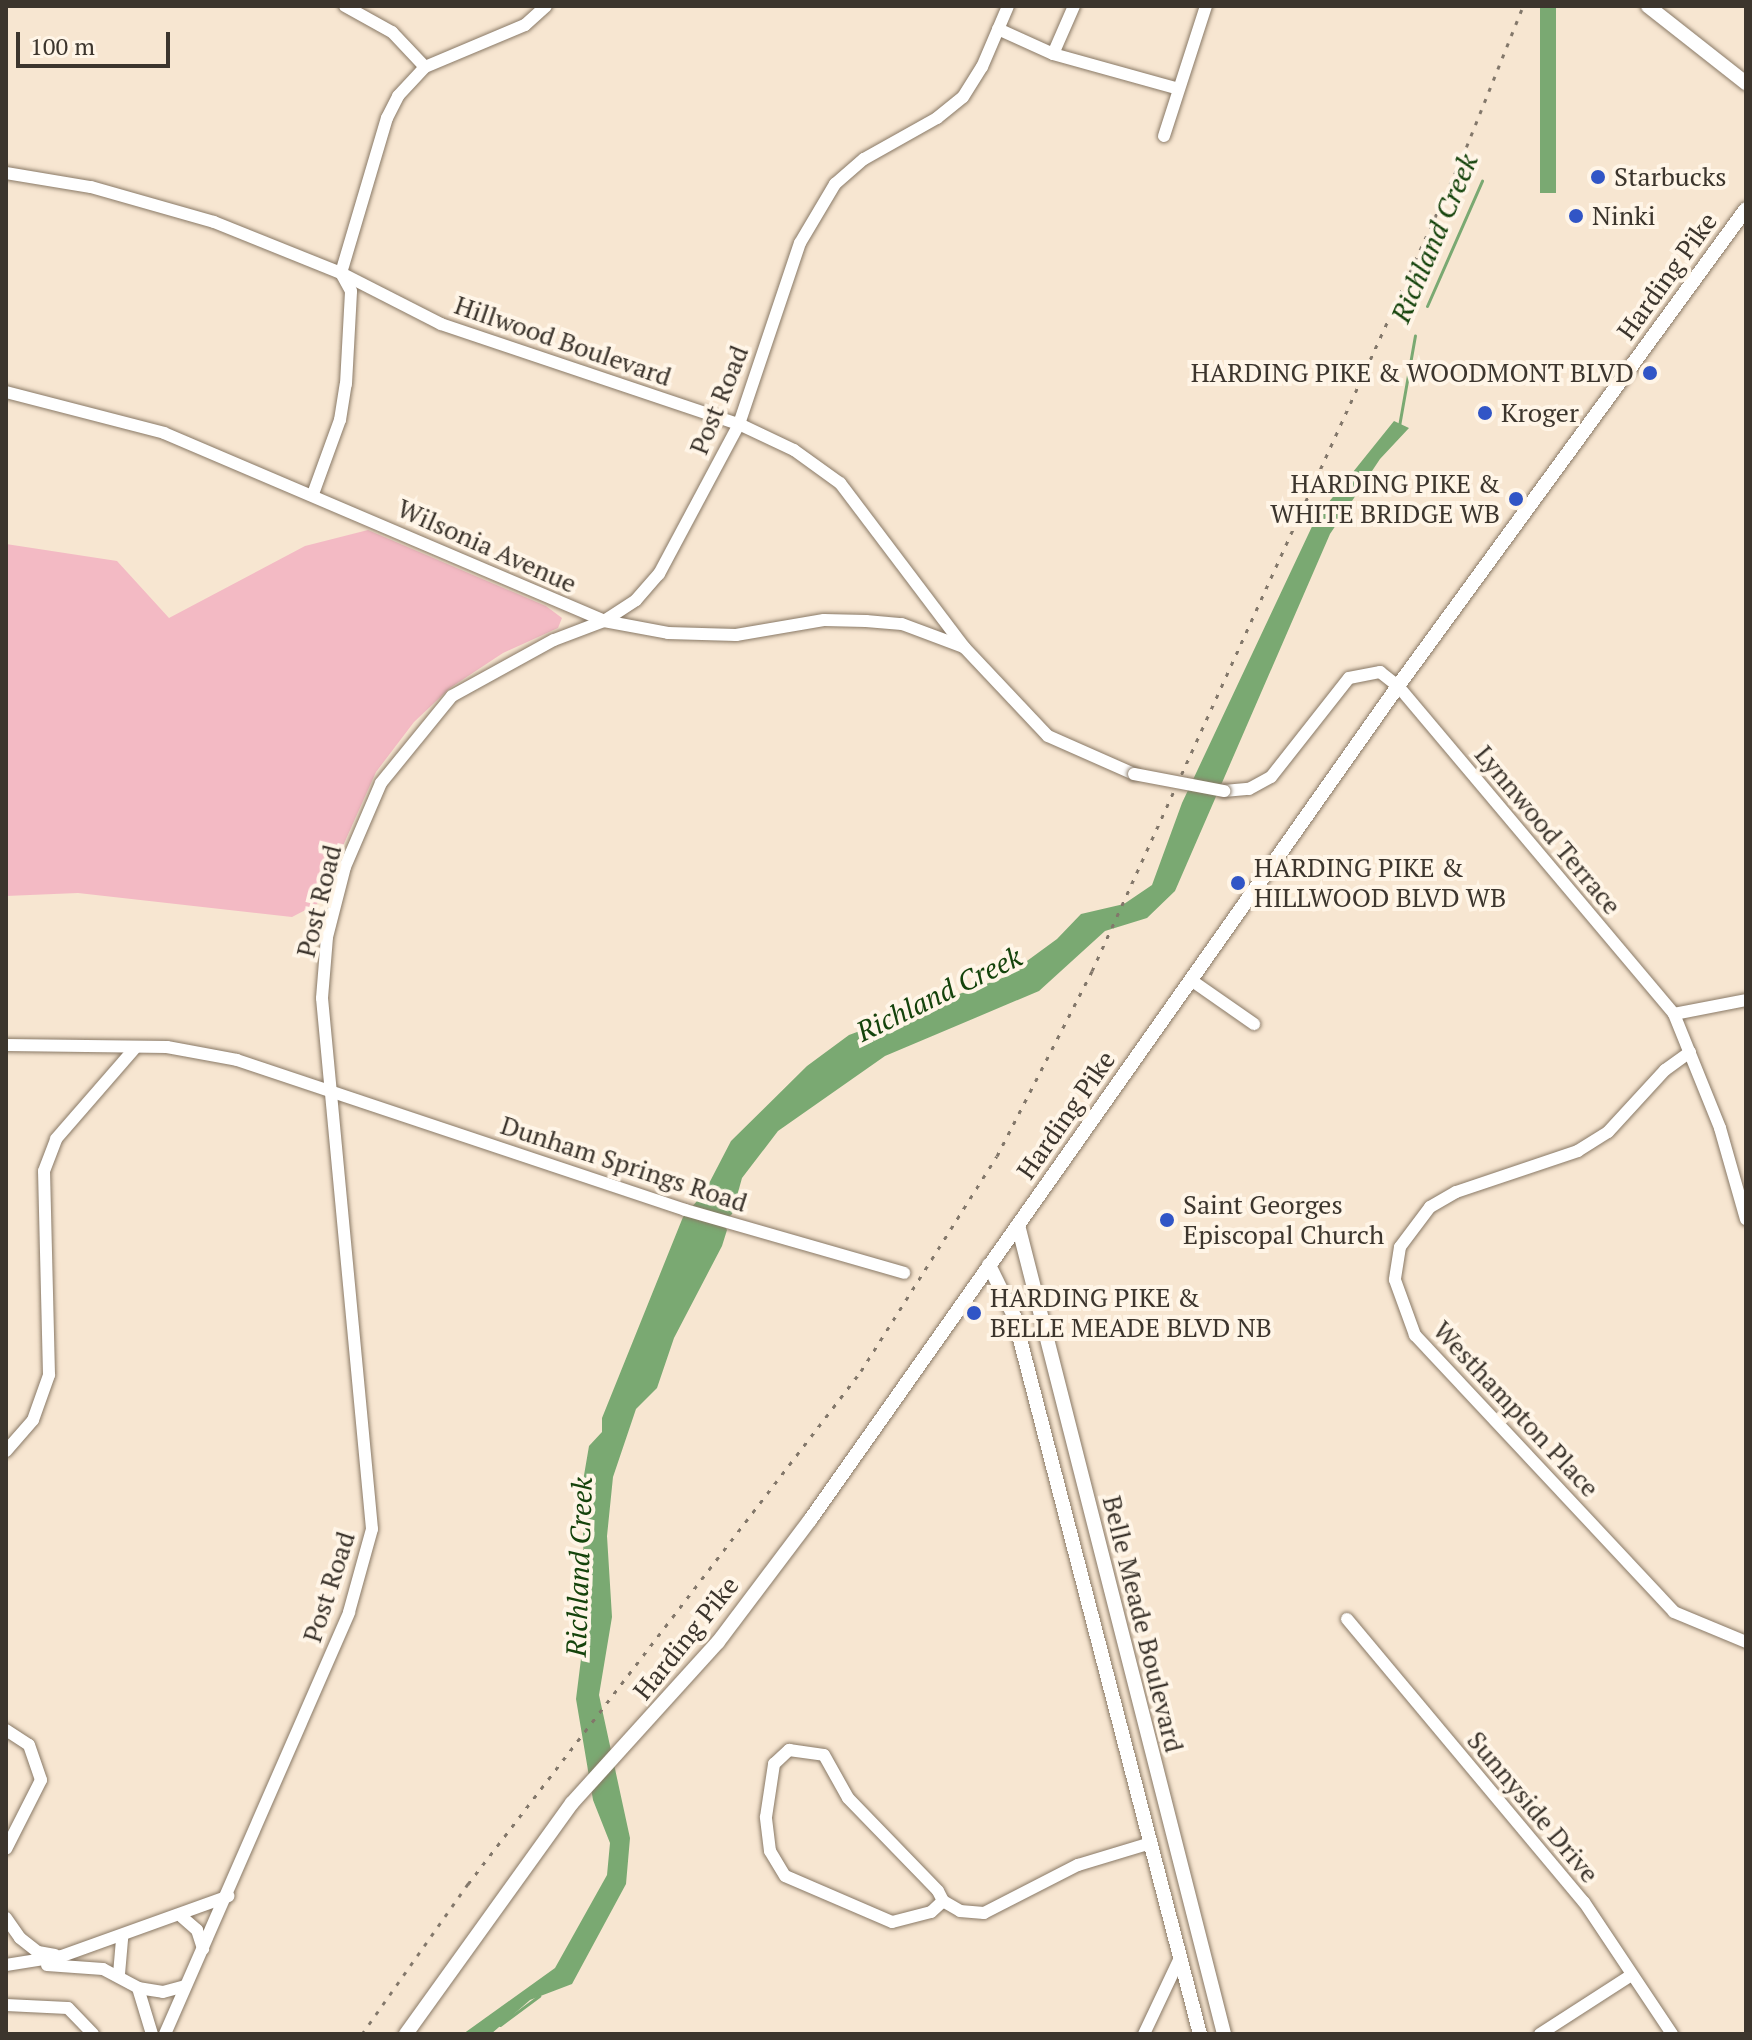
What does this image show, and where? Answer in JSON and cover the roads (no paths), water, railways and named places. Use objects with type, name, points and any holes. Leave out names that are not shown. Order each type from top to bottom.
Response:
[{"type":"main road","points":[[1648,6],[1746,83]]},
{"type":"main road","name":"Harding Pike","points":[[406,2034],[572,1803],[635,1738],[718,1642],[810,1520],[1398,686],[1746,209]]},
{"type":"main road","name":"Belle Meade Boulevard","points":[[1018,1225],[1224,2034]]},
{"type":"main road","name":"Belle Meade Boulevard","points":[[989,1265],[1014,1316],[1200,2034]]},
{"type":"main road","points":[[1030,1378],[1054,1372]]},
{"type":"main road","points":[[1052,1466],[1077,1461]]},
{"type":"main road","points":[[1087,1595],[1110,1589]]},
{"type":"main road","points":[[1151,1843],[1173,1837]]},
{"type":"main road","points":[[1180,1958],[1203,1953]]},
{"type":"street","points":[[345,6],[392,32],[425,67]]},
{"type":"street","points":[[313,494],[340,420],[346,384],[351,291],[341,273],[387,118],[398,96],[425,67],[525,25],[546,6]]},
{"type":"street","name":"Post Road","points":[[165,2034],[229,1896],[349,1612],[372,1529],[322,998],[327,937],[345,867],[381,783],[452,696],[554,640],[604,621],[636,600],[659,574],[739,424],[800,243],[835,184],[864,159],[937,118],[963,97],[1008,6]]},
{"type":"street","points":[[1053,54],[1074,6]]},
{"type":"street","points":[[1164,136],[1176,88],[1206,6]]},
{"type":"street","points":[[998,29],[1053,54],[1176,88]]},
{"type":"street","name":"Hillwood Boulevard","points":[[6,173],[91,187],[166,207],[341,273],[441,324],[739,424],[794,450],[840,483],[964,647],[1048,736],[1134,774],[1224,791],[1249,789],[1271,777],[1349,678],[1380,672],[1398,686]]},
{"type":"street","name":"Wilsonia Avenue","points":[[6,392],[164,433],[313,494],[604,621],[668,633],[736,635],[824,620],[866,621],[902,624],[964,647]]},
{"type":"street","name":"Lynnwood Terrace","points":[[1398,686],[1674,1014],[1720,1128],[1746,1219]]},
{"type":"street","points":[[1191,980],[1254,1024]]},
{"type":"street","points":[[1674,1014],[1746,1000]]},
{"type":"street","name":"Dunham Springs Road","points":[[6,1045],[167,1047],[239,1061],[332,1089],[685,1210],[904,1273]]},
{"type":"street","points":[[6,1451],[33,1420],[49,1375],[44,1171],[56,1139],[135,1048]]},
{"type":"street","name":"Westhampton Place","points":[[1690,1052],[1665,1070],[1608,1132],[1578,1151],[1456,1192],[1430,1207],[1400,1247],[1395,1280],[1415,1335],[1674,1612],[1746,1642]]},
{"type":"street","name":"Sunnyside Drive","points":[[1347,1619],[1584,1902],[1630,1976],[1672,2034]]},
{"type":"street","points":[[6,1730],[29,1745],[41,1780],[6,1849]]},
{"type":"street","points":[[943,1901],[919,1918],[892,1922],[785,1876],[770,1851],[766,1817],[779,1756],[801,1750],[824,1755],[848,1798],[943,1901],[960,1911],[984,1913],[1078,1865],[1151,1843]]},
{"type":"street","points":[[12,1964],[62,1956],[182,1917],[229,1896]]},
{"type":"street","points":[[182,1917],[197,1930],[203,1949]]},
{"type":"street","points":[[6,1918],[38,1952],[62,1956]]},
{"type":"street","points":[[119,1974],[122,1936]]},
{"type":"street","points":[[1144,2034],[1180,1958]]},
{"type":"street","points":[[12,1964],[88,1966],[119,1974],[138,1988],[163,1992],[185,1986]]},
{"type":"street","points":[[1540,2034],[1630,1976]]},
{"type":"street","points":[[138,1988],[152,2034]]},
{"type":"street","points":[[6,2005],[68,2008],[93,2034]]},
{"type":"waterway","name":"Richland Creek","points":[[1427,306],[1482,181]]},
{"type":"waterway","name":"Richland Creek","points":[[1399,426],[1415,335]]},
{"type":"waterway","name":"Richland Creek","points":[[500,2025],[539,1996]]},
{"type":"railway","points":[[362,2034],[468,1884],[861,1371],[997,1156],[1092,971],[1462,158],[1523,6]]},
{"type":"place","name":"Starbucks","points":[[1598,177]]},
{"type":"place","name":"Ninki","points":[[1576,216]]},
{"type":"place","name":"HARDING PIKE & WOODMONT BLVD","points":[[1650,373]]},
{"type":"place","name":"Kroger","points":[[1485,413]]},
{"type":"place","name":"HARDING PIKE & WHITE BRIDGE WB","points":[[1516,499]]},
{"type":"place","name":"HARDING PIKE & HILLWOOD BLVD WB","points":[[1238,883]]},
{"type":"place","name":"Saint Georges Episcopal Church","points":[[1167,1220]]},
{"type":"place","name":"HARDING PIKE & BELLE MEADE BLVD NB","points":[[974,1313]]}]
